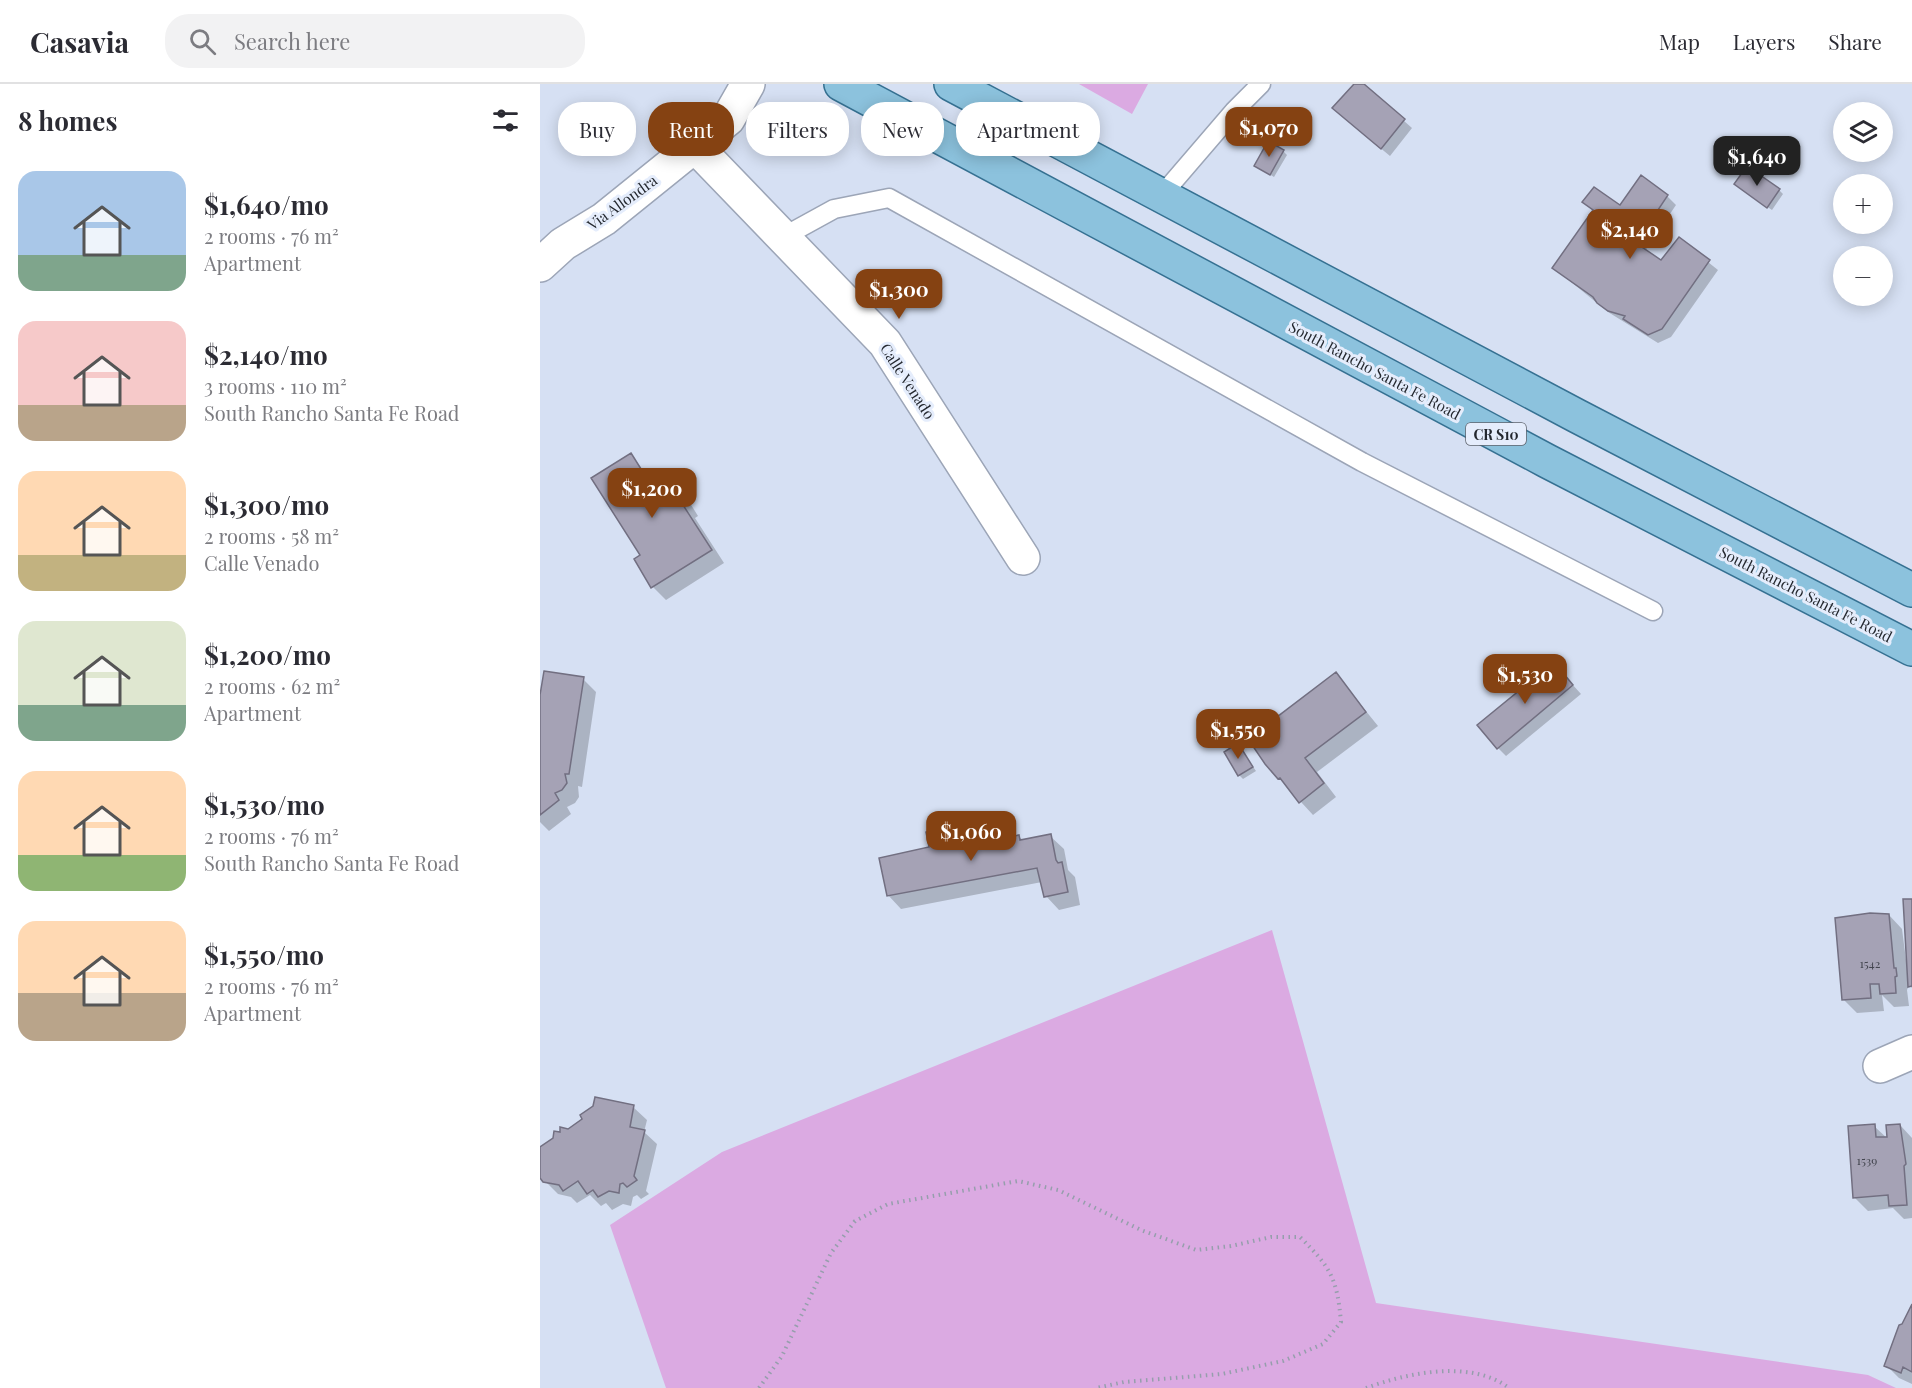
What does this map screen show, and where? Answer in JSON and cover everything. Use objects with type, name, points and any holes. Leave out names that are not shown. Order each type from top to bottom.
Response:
[{"type":"main road","name":"South Rancho Santa Fe Road","points":[[841,84],[1516,445],[1912,649]]},
{"type":"main road","points":[[951,84],[1912,590]]},
{"type":"street","name":"Via Allondra","points":[[734,108],[748,84]]},
{"type":"street","name":"Via Allondra","points":[[540,265],[563,244],[604,219],[683,156]]},
{"type":"street","name":"Calle Venado","points":[[705,156],[885,343],[1023,558]]},
{"type":"street","points":[[1880,1066],[1912,1052]]},
{"type":"lane","points":[[1161,196],[1234,111],[1261,84]]},
{"type":"lane","points":[[783,237],[834,209],[889,198],[1362,462],[1653,611]]},
{"type":"path","points":[[759,1388],[782,1356],[831,1253],[855,1221],[888,1204],[1018,1181],[1058,1190],[1131,1226],[1196,1250],[1271,1237],[1300,1237],[1327,1263],[1338,1292],[1341,1322],[1323,1344],[1283,1361],[1222,1374],[1124,1382],[1096,1388]]},
{"type":"path","points":[[1366,1388],[1446,1371],[1496,1378],[1509,1388]]},
{"type":"shaded area","points":[[1079,84],[1148,84],[1132,114]]},
{"type":"shaded area","points":[[1272,930],[1376,1303],[1868,1375],[1896,1388],[666,1388],[610,1225],[722,1152]]},
{"type":"building","points":[[1354,84],[1364,84],[1405,119],[1381,149],[1332,108]]},
{"type":"building","points":[[1268,141],[1284,150],[1270,175],[1254,166]]},
{"type":"building","points":[[1747,166],[1780,189],[1767,208],[1734,184]]},
{"type":"building","points":[[1641,175],[1668,195],[1636,243],[1661,260],[1679,237],[1710,260],[1662,329],[1648,335],[1623,319],[1625,316],[1608,311],[1593,297],[1552,268],[1593,210],[1582,202],[1594,187],[1620,205]]},
{"type":"building","points":[[631,453],[651,485],[667,472],[686,503],[683,505],[712,550],[651,588],[634,559],[640,555],[591,478]]},
{"type":"building","points":[[1554,662],[1573,685],[1497,749],[1477,725]]},
{"type":"building","points":[[544,671],[584,677],[569,774],[565,774],[567,783],[562,790],[555,793],[559,800],[540,815],[540,695]]},
{"type":"building","points":[[1336,672],[1366,712],[1305,758],[1324,783],[1299,803],[1280,778],[1278,779],[1265,764],[1248,739]]},
{"type":"building","points":[[1238,743],[1253,767],[1238,776],[1224,752]]},
{"type":"building","points":[[961,825],[965,846],[1019,835],[1020,840],[1051,834],[1056,860],[1058,863],[1062,862],[1068,892],[1044,897],[1037,868],[887,896],[879,858],[929,847],[926,832]]},
{"type":"building","points":[[1903,899],[1912,899],[1912,986],[1908,987]]},
{"type":"building","points":[[1870,913],[1889,914],[1894,968],[1896,968],[1897,976],[1895,977],[1896,993],[1880,994],[1879,984],[1870,984],[1871,998],[1842,1000],[1835,918]]},
{"type":"building","points":[[595,1097],[634,1105],[630,1127],[645,1130],[634,1176],[637,1180],[627,1187],[623,1183],[620,1184],[619,1193],[609,1191],[598,1197],[593,1190],[587,1194],[578,1181],[563,1191],[559,1185],[543,1182],[540,1178],[540,1147],[553,1138],[554,1131],[560,1132],[560,1127],[568,1129],[582,1119],[580,1115],[593,1106]]},
{"type":"building","points":[[1875,1124],[1876,1137],[1887,1137],[1886,1125],[1900,1124],[1906,1164],[1904,1166],[1907,1205],[1889,1206],[1888,1195],[1853,1198],[1848,1126]]},
{"type":"building","points":[[1912,1304],[1912,1372],[1903,1367],[1901,1373],[1884,1366],[1899,1325],[1902,1324]]}]
